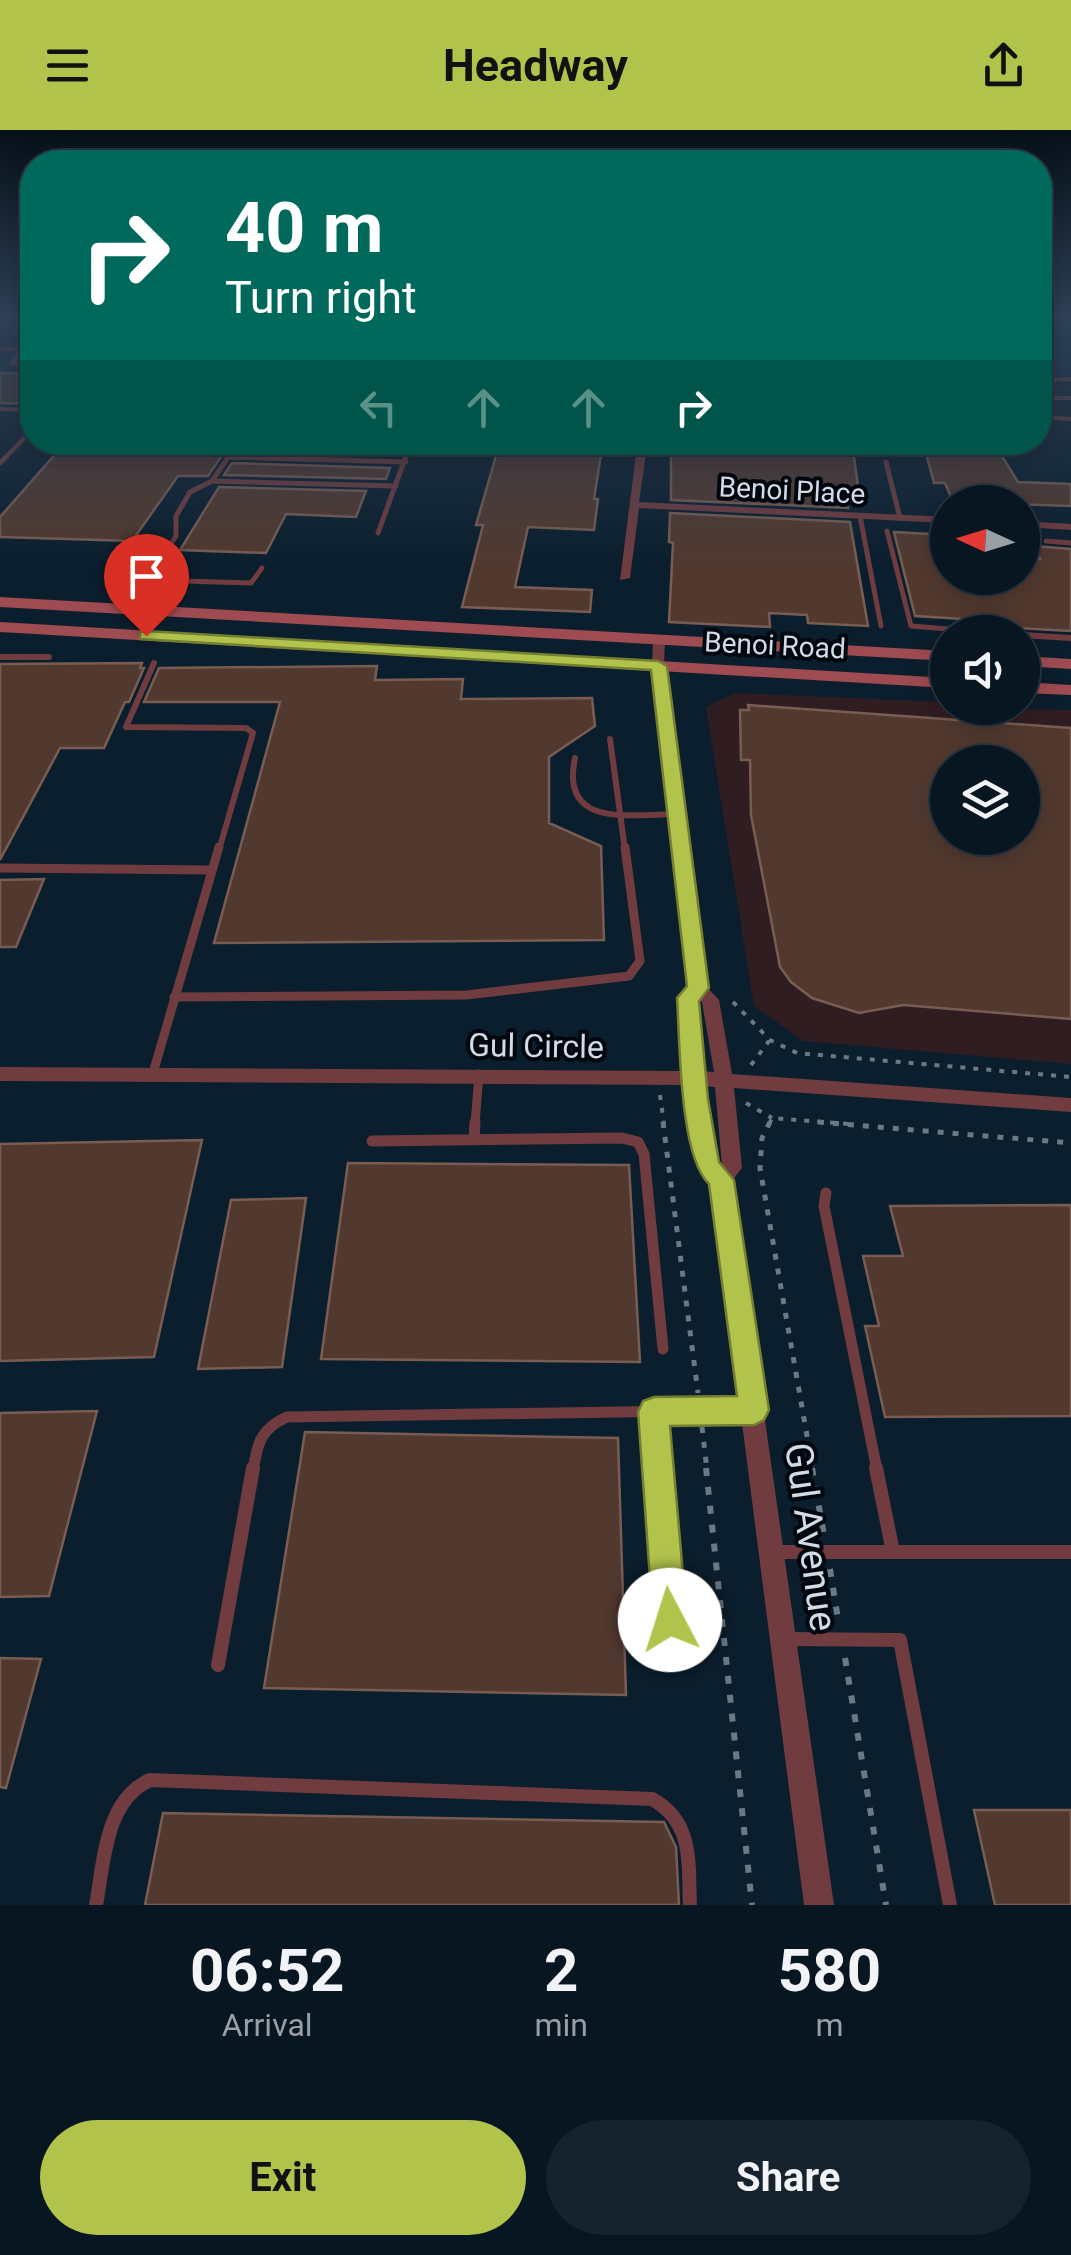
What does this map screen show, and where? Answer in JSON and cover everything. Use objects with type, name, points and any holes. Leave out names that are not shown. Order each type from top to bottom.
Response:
[{"type":"main road","name":"Benoi Road","points":[[0,602],[930,655]]},
{"type":"main road","name":"Benoi Road","points":[[0,627],[930,682]]},
{"type":"main road","points":[[1040,662],[1071,664]]},
{"type":"main road","points":[[1040,689],[1071,690]]},
{"type":"street","points":[[624,578],[641,455]]},
{"type":"street","name":"Benoi Place","points":[[635,505],[930,519]]},
{"type":"street","points":[[1040,525],[1071,527]]},
{"type":"street","name":"Gul Avenue","points":[[659,640],[658,666],[674,814],[698,988],[710,1000],[724,1080],[732,1168],[721,1180]]},
{"type":"street","name":"Gul Avenue","points":[[698,988],[688,998],[694,1078],[708,1167],[721,1180],[819,1905]]},
{"type":"street","name":"Gul Circle","points":[[0,1074],[694,1078],[1071,1105]]},
{"type":"lane","points":[[0,464],[20,443]]},
{"type":"lane","points":[[378,533],[408,455]]},
{"type":"lane","points":[[212,481],[228,456],[406,462]]},
{"type":"lane","points":[[886,462],[900,518]]},
{"type":"lane","points":[[129,610],[176,536],[176,516],[190,492],[212,481],[396,486]]},
{"type":"lane","points":[[860,516],[881,626]]},
{"type":"lane","points":[[887,531],[912,626],[930,627]]},
{"type":"lane","points":[[1046,541],[1071,543]]},
{"type":"lane","points":[[148,580],[247,584],[254,582],[262,568]]},
{"type":"lane","points":[[1040,635],[1071,638]]},
{"type":"lane","points":[[0,657],[48,658]]},
{"type":"lane","points":[[152,1073],[244,765],[251,729],[126,728],[154,663]]},
{"type":"lane","points":[[174,997],[466,995],[629,976],[640,961],[610,739]]},
{"type":"lane","points":[[576,758],[572,787],[580,805],[620,814],[674,814]]},
{"type":"lane","points":[[0,868],[212,870]]},
{"type":"lane","points":[[474,1138],[479,1074]]},
{"type":"lane","points":[[372,1140],[622,1138],[638,1142],[644,1154],[663,1349]]},
{"type":"lane","points":[[826,1193],[824,1206],[893,1552]]},
{"type":"lane","points":[[218,1664],[258,1440],[275,1421],[754,1410]]},
{"type":"lane","points":[[654,1412],[670,1620]]},
{"type":"lane","points":[[772,1552],[1071,1552]]},
{"type":"lane","points":[[784,1640],[900,1640],[950,1905]]},
{"type":"lane","points":[[96,1905],[118,1806],[128,1790],[150,1780],[652,1799],[671,1806],[685,1832],[690,1905]]},
{"type":"path","points":[[698,988],[719,989],[770,1040],[798,1052],[1071,1077]]},
{"type":"path","points":[[659,1078],[700,1411],[752,1905]]},
{"type":"shaded area","points":[[735,693],[930,701],[930,725],[1040,725],[1040,709],[1071,710],[1071,1064],[803,1041],[754,1006],[706,707]]},
{"type":"building","points":[[55,455],[222,455],[208,476],[178,476],[132,541],[0,537],[0,517]]},
{"type":"building","points":[[496,455],[601,455],[594,530],[528,527],[515,587],[592,590],[590,612],[462,607],[483,525],[476,525]]},
{"type":"building","points":[[671,455],[854,455],[860,501],[846,500],[848,508],[671,500]]},
{"type":"building","points":[[926,455],[1001,455],[1018,482],[1071,484],[1071,506],[1040,505],[1040,485],[934,483]]},
{"type":"building","points":[[232,463],[390,468],[386,479],[224,475]]},
{"type":"building","points":[[219,487],[366,491],[356,517],[286,514],[266,553],[180,550]]},
{"type":"building","points":[[670,513],[850,522],[868,626],[808,623],[807,615],[769,613],[770,627],[669,622],[673,543],[669,542]]},
{"type":"building","points":[[894,532],[930,534],[930,595],[1040,595],[1040,546],[1071,549],[1071,631],[1040,629],[1040,615],[915,616]]},
{"type":"building","points":[[142,663],[140,668],[144,668],[129,702],[125,702],[104,748],[60,748],[0,860],[0,664]]},
{"type":"building","points":[[377,666],[375,680],[463,679],[461,699],[592,698],[595,726],[549,757],[549,823],[601,846],[604,940],[214,943],[280,702],[144,702],[159,668]]},
{"type":"building","points":[[748,705],[930,718],[930,725],[1071,728],[1071,1019],[903,1005],[859,1013],[812,998],[791,982],[780,967],[751,815],[750,760],[741,760],[740,710],[749,710]]},
{"type":"building","points":[[44,879],[16,947],[0,947],[0,880]]},
{"type":"building","points":[[202,1140],[154,1357],[0,1361],[0,1144]]},
{"type":"building","points":[[348,1163],[629,1165],[640,1362],[321,1359]]},
{"type":"building","points":[[306,1198],[282,1367],[198,1369],[231,1200]]},
{"type":"building","points":[[1071,1205],[1071,1416],[885,1417],[865,1326],[879,1326],[863,1256],[903,1256],[890,1206]]},
{"type":"building","points":[[97,1411],[49,1596],[0,1597],[0,1413]]},
{"type":"building","points":[[305,1432],[618,1438],[626,1695],[264,1688]]},
{"type":"building","points":[[0,1658],[41,1659],[6,1788],[0,1787]]},
{"type":"building","points":[[974,1810],[1071,1810],[1071,1905],[995,1905]]},
{"type":"building","points":[[163,1813],[664,1822],[676,1847],[679,1905],[145,1905]]},
{"type":"route","points":[[146,636],[658,666],[698,988],[688,998],[696,1099],[708,1167],[721,1180],[754,1410],[654,1412],[670,1620]]}]
